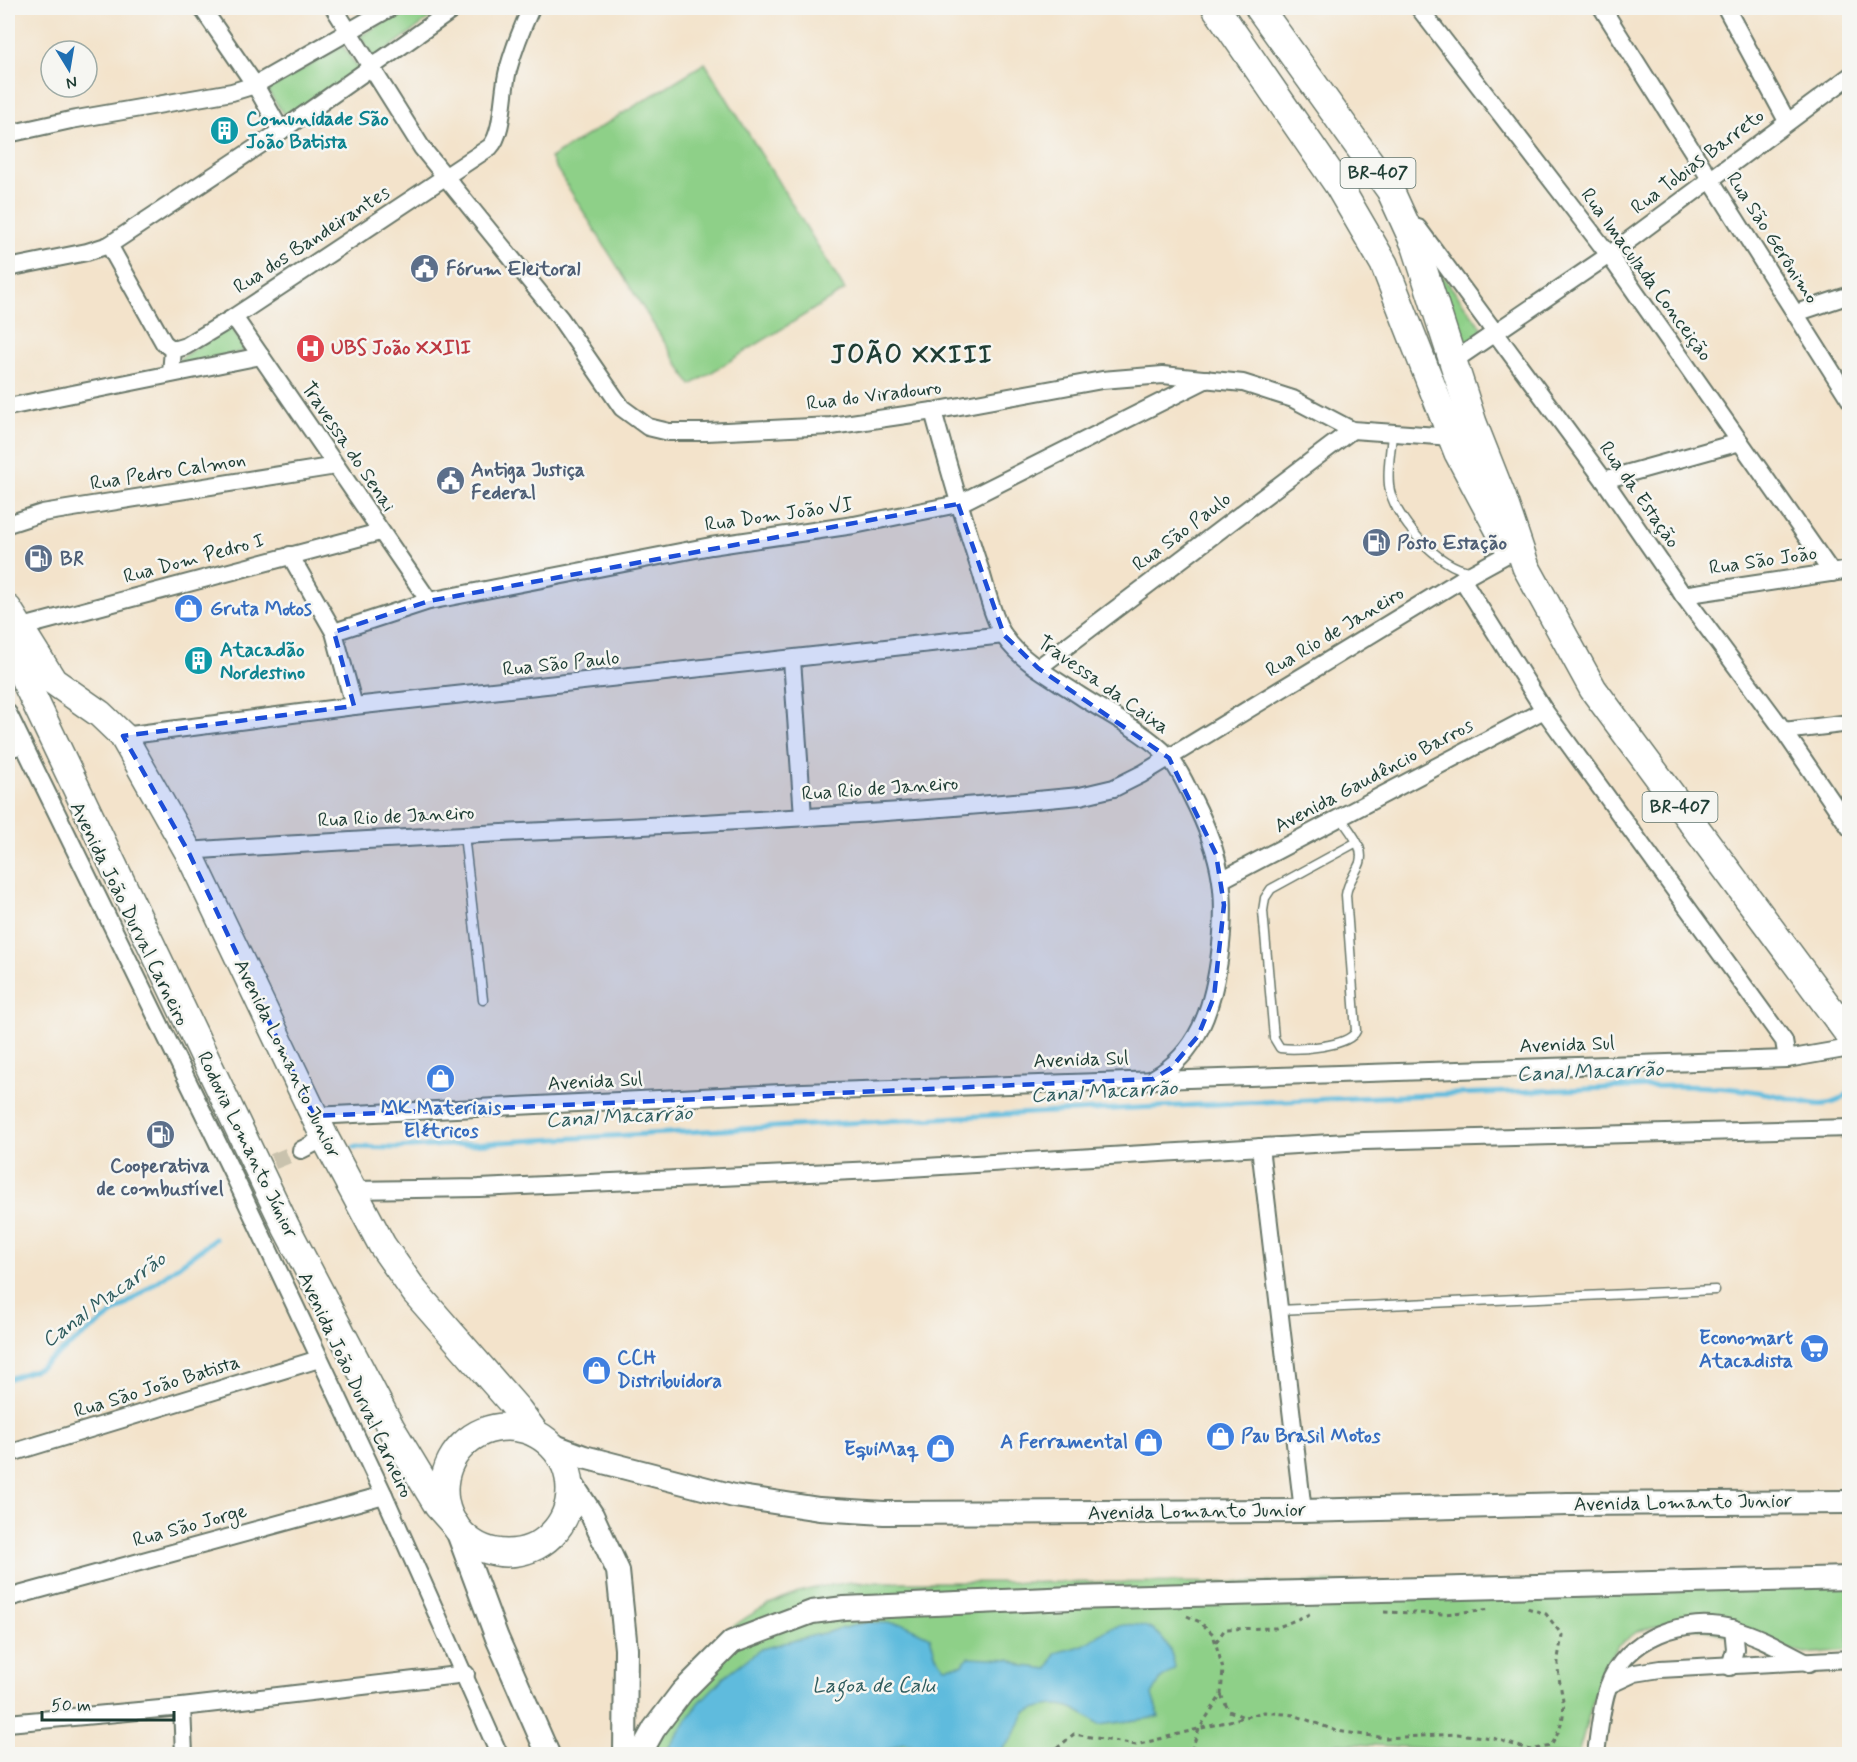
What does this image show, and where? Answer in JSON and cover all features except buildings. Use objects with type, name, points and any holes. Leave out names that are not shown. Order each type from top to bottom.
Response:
[{"type":"highway","name":"BR-407","points":[[1216,8],[1338,185],[1384,264],[1452,437],[1518,560],[1593,689],[1850,1036]]},
{"type":"highway","name":"BR-407","points":[[1259,8],[1390,190],[1416,247],[1473,423],[1520,543],[1518,560]]},
{"type":"highway","name":"Avenida Lomanto Junior","points":[[11,627],[53,681],[100,714],[123,736],[188,851],[320,1127],[382,1245],[415,1292],[543,1439]]},
{"type":"highway","name":"Rodovia Lomanto Júnior","points":[[11,627],[286,1227],[391,1428],[438,1506],[455,1526]]},
{"type":"highway","points":[[514,1427],[543,1439],[565,1462],[571,1483],[569,1504],[560,1524],[545,1540],[526,1550],[506,1553],[487,1549],[469,1540],[455,1526],[446,1508],[444,1488],[448,1468],[457,1451],[472,1437],[492,1429],[514,1427]]},
{"type":"main road","name":"Avenida Lomanto Junior","points":[[543,1439],[584,1456],[734,1496],[819,1509],[923,1514],[1303,1511],[1569,1504],[1850,1502]]},
{"type":"main road","points":[[571,1483],[592,1515],[618,1571],[626,1649],[625,1755]]},
{"type":"main road","name":"Rodovia Lomanto Júnior","points":[[455,1526],[497,1638],[548,1755]]},
{"type":"main road","points":[[640,1755],[654,1729],[682,1692],[732,1642],[812,1612],[844,1608],[1106,1597],[1850,1578]]},
{"type":"street","points":[[202,8],[255,85],[281,131]]},
{"type":"street","name":"Rua do Viradouro","points":[[334,8],[422,148],[560,318],[622,408],[648,427],[669,432],[706,432],[831,426],[933,411],[1102,380],[1163,375],[1243,383],[1293,399],[1352,430],[1452,437]]},
{"type":"street","points":[[8,134],[232,92],[255,85],[390,8]]},
{"type":"street","points":[[8,268],[87,252],[109,245],[281,131],[454,8]]},
{"type":"street","name":"Rua dos Bandeirantes","points":[[174,350],[186,346],[234,317],[490,147],[500,126],[501,104],[514,47],[531,8]]},
{"type":"street","name":"Rua Imaculada Conceição","points":[[1419,8],[1609,255],[1832,573]]},
{"type":"street","name":"Rua São Gerônimo","points":[[1602,8],[1850,400]]},
{"type":"street","points":[[1726,8],[1787,121]]},
{"type":"street","name":"Rua Tobias Barreto","points":[[1452,362],[1711,182],[1787,121],[1850,76]]},
{"type":"street","name":"Rua da Estação","points":[[1390,190],[1494,334],[1604,480],[1683,595],[1784,731],[1850,828]]},
{"type":"street","points":[[109,245],[164,343],[174,350],[171,373]]},
{"type":"street","points":[[1796,313],[1850,295]]},
{"type":"street","name":"Travessa do Senai","points":[[234,317],[429,601]]},
{"type":"street","points":[[8,407],[261,356]]},
{"type":"street","name":"Rua Dom João VI","points":[[334,632],[429,601],[711,546],[854,525],[958,504],[1208,378]]},
{"type":"street","name":"Travessa da Caixa","points":[[933,411],[958,504],[1004,635],[1020,654],[1038,668],[1143,737],[1169,758],[1201,815],[1223,879],[1222,937],[1214,997],[1198,1036],[1171,1068],[1153,1079]]},
{"type":"street","name":"Rua São Paulo","points":[[1038,668],[1352,430]]},
{"type":"street","points":[[1604,480],[1740,442]]},
{"type":"street","name":"Rua Pedro Calmon","points":[[8,524],[42,513],[336,466]]},
{"type":"street","name":"Rua Dom Pedro I","points":[[11,627],[380,532]]},
{"type":"street","points":[[290,555],[334,632],[354,706]]},
{"type":"street","name":"Rua Rio de Janeiro","points":[[188,851],[352,839],[803,816],[1080,796],[1114,788],[1169,758],[1462,579],[1479,571],[1518,560]]},
{"type":"street","name":"Rua São João","points":[[1683,595],[1850,570]]},
{"type":"street","points":[[1462,579],[1544,710],[1784,1041],[1787,1059]]},
{"type":"street","name":"Rua São Paulo","points":[[123,736],[354,706],[792,660],[1004,635]]},
{"type":"street","points":[[792,660],[803,816]]},
{"type":"street","name":"Avenida Gaudêncio Barros","points":[[1223,879],[1544,710]]},
{"type":"street","name":"Avenida João Durval Carneiro","points":[[8,713],[15,747],[235,1178],[466,1674],[499,1755]]},
{"type":"street","points":[[1784,731],[1850,723]]},
{"type":"street","name":"Avenida Sul","points":[[320,1127],[803,1092],[1787,1059],[1850,1048]]},
{"type":"street","points":[[301,1150],[320,1127]]},
{"type":"street","points":[[352,1190],[491,1187],[875,1170],[1364,1141],[1850,1128]]},
{"type":"street","points":[[1260,1147],[1303,1511]]},
{"type":"street","points":[[235,1178],[251,1170]]},
{"type":"street","name":"Rua São João Batista","points":[[8,1454],[319,1359]]},
{"type":"street","name":"Rua São Jorge","points":[[8,1598],[384,1495]]},
{"type":"street","points":[[1596,1755],[1609,1685],[1625,1672],[1641,1642],[1657,1633],[1684,1627],[1733,1628],[1809,1663]]},
{"type":"street","points":[[1730,1667],[1735,1649],[1733,1628]]},
{"type":"street","points":[[1625,1672],[1850,1659]]},
{"type":"street","points":[[8,1723],[182,1707],[466,1674]]},
{"type":"street","points":[[182,1707],[184,1755]]},
{"type":"lane","points":[[1392,434],[1389,486],[1395,506],[1415,534],[1447,564],[1463,570],[1479,571]]},
{"type":"lane","points":[[1341,818],[1357,842],[1362,852],[1362,860],[1352,876],[1346,896],[1356,1031],[1351,1040],[1340,1044],[1280,1048],[1274,1038],[1263,910],[1265,898],[1271,889],[1357,842]]},
{"type":"lane","points":[[464,835],[483,1000]]},
{"type":"lane","points":[[1279,1310],[1715,1290]]},
{"type":"path","points":[[1050,1755],[1074,1734],[1136,1745],[1264,1713],[1294,1715],[1337,1731],[1386,1738],[1458,1734],[1493,1738],[1530,1750],[1551,1746],[1559,1733],[1565,1703],[1558,1660],[1562,1635],[1546,1614],[1519,1606]]},
{"type":"path","points":[[1379,1611],[1445,1614],[1498,1608]]},
{"type":"path","points":[[1216,1642],[1225,1629],[1276,1628],[1314,1612]]},
{"type":"path","points":[[1179,1613],[1200,1622],[1213,1634],[1223,1669],[1221,1695],[1199,1729],[1190,1755]]},
{"type":"path","points":[[1221,1695],[1229,1711],[1246,1717]]},
{"type":"highlighted area","points":[[958,504],[1004,635],[1038,668],[1169,758],[1216,854],[1224,905],[1214,997],[1198,1036],[1171,1068],[1153,1079],[314,1116],[188,851],[123,736],[354,706],[334,632],[429,601]]},
{"type":"green space","points":[[410,8],[444,8],[374,59],[360,36]]},
{"type":"green space","points":[[343,46],[359,70],[287,119],[267,90]]},
{"type":"green space","points":[[705,63],[845,290],[691,385],[550,158]]},
{"type":"green space","points":[[1426,254],[1485,332],[1463,345],[1454,345]]},
{"type":"green space","points":[[231,325],[245,351],[180,365],[179,359]]},
{"type":"green space","points":[[850,1582],[1849,1583],[1849,1650],[1806,1654],[1676,1623],[1638,1631],[1618,1646],[1603,1666],[1578,1754],[1518,1754],[1337,1743],[1318,1754],[643,1754],[686,1678],[720,1638],[741,1621],[766,1606],[796,1593]]},
{"type":"water","name":"Lagoa de Calu","points":[[867,1622],[903,1624],[930,1637],[936,1656],[945,1667],[961,1665],[969,1657],[1010,1659],[1024,1666],[1048,1669],[1055,1653],[1083,1645],[1111,1628],[1135,1625],[1154,1631],[1162,1637],[1168,1645],[1175,1668],[1161,1679],[1152,1695],[1159,1717],[1099,1725],[1073,1708],[1056,1705],[1038,1708],[1026,1712],[1010,1741],[997,1754],[932,1754],[904,1743],[880,1753],[858,1750],[854,1754],[664,1754],[699,1703],[726,1675],[761,1649]]},
{"type":"waterway","name":"Canal Macarrão","points":[[354,1147],[394,1148],[1124,1109],[1621,1087],[1679,1086],[1737,1089],[1818,1104],[1838,1101],[1850,1092]]},
{"type":"waterway","name":"Canal Macarrão","points":[[8,1379],[39,1368],[215,1239]]},
{"type":"tunnel","points":[[251,1171],[301,1150]]},
{"type":"place","name":"Comunidade São João Batista","points":[[225,131]]},
{"type":"place","name":"Fórum Eleitoral","points":[[425,269]]},
{"type":"place","name":"UBS João XXIII","points":[[310,348]]},
{"type":"place","name":"Antiga Justiça Federal","points":[[450,481]]},
{"type":"place","name":"Posto Estação","points":[[1376,543]]},
{"type":"place","name":"BR","points":[[39,559]]},
{"type":"place","name":"Gruta Motos","points":[[189,609]]},
{"type":"place","name":"Atacadão Nordestino","points":[[199,661]]},
{"type":"place","name":"MK Materiais Elétricos","points":[[441,1078]]},
{"type":"place","name":"Cooperativa de combustível","points":[[160,1135]]},
{"type":"place","name":"Economart Atacadista","points":[[1814,1349]]},
{"type":"place","name":"CCH Distribuidora","points":[[596,1370]]},
{"type":"place","name":"Pau Brasil Motos","points":[[1220,1436]]},
{"type":"place","name":"A Ferramental","points":[[1149,1442]]},
{"type":"place","name":"EquiMaq","points":[[940,1449]]},
{"type":"district","name":"JOÃO XXIII","points":[[912,356]]}]
